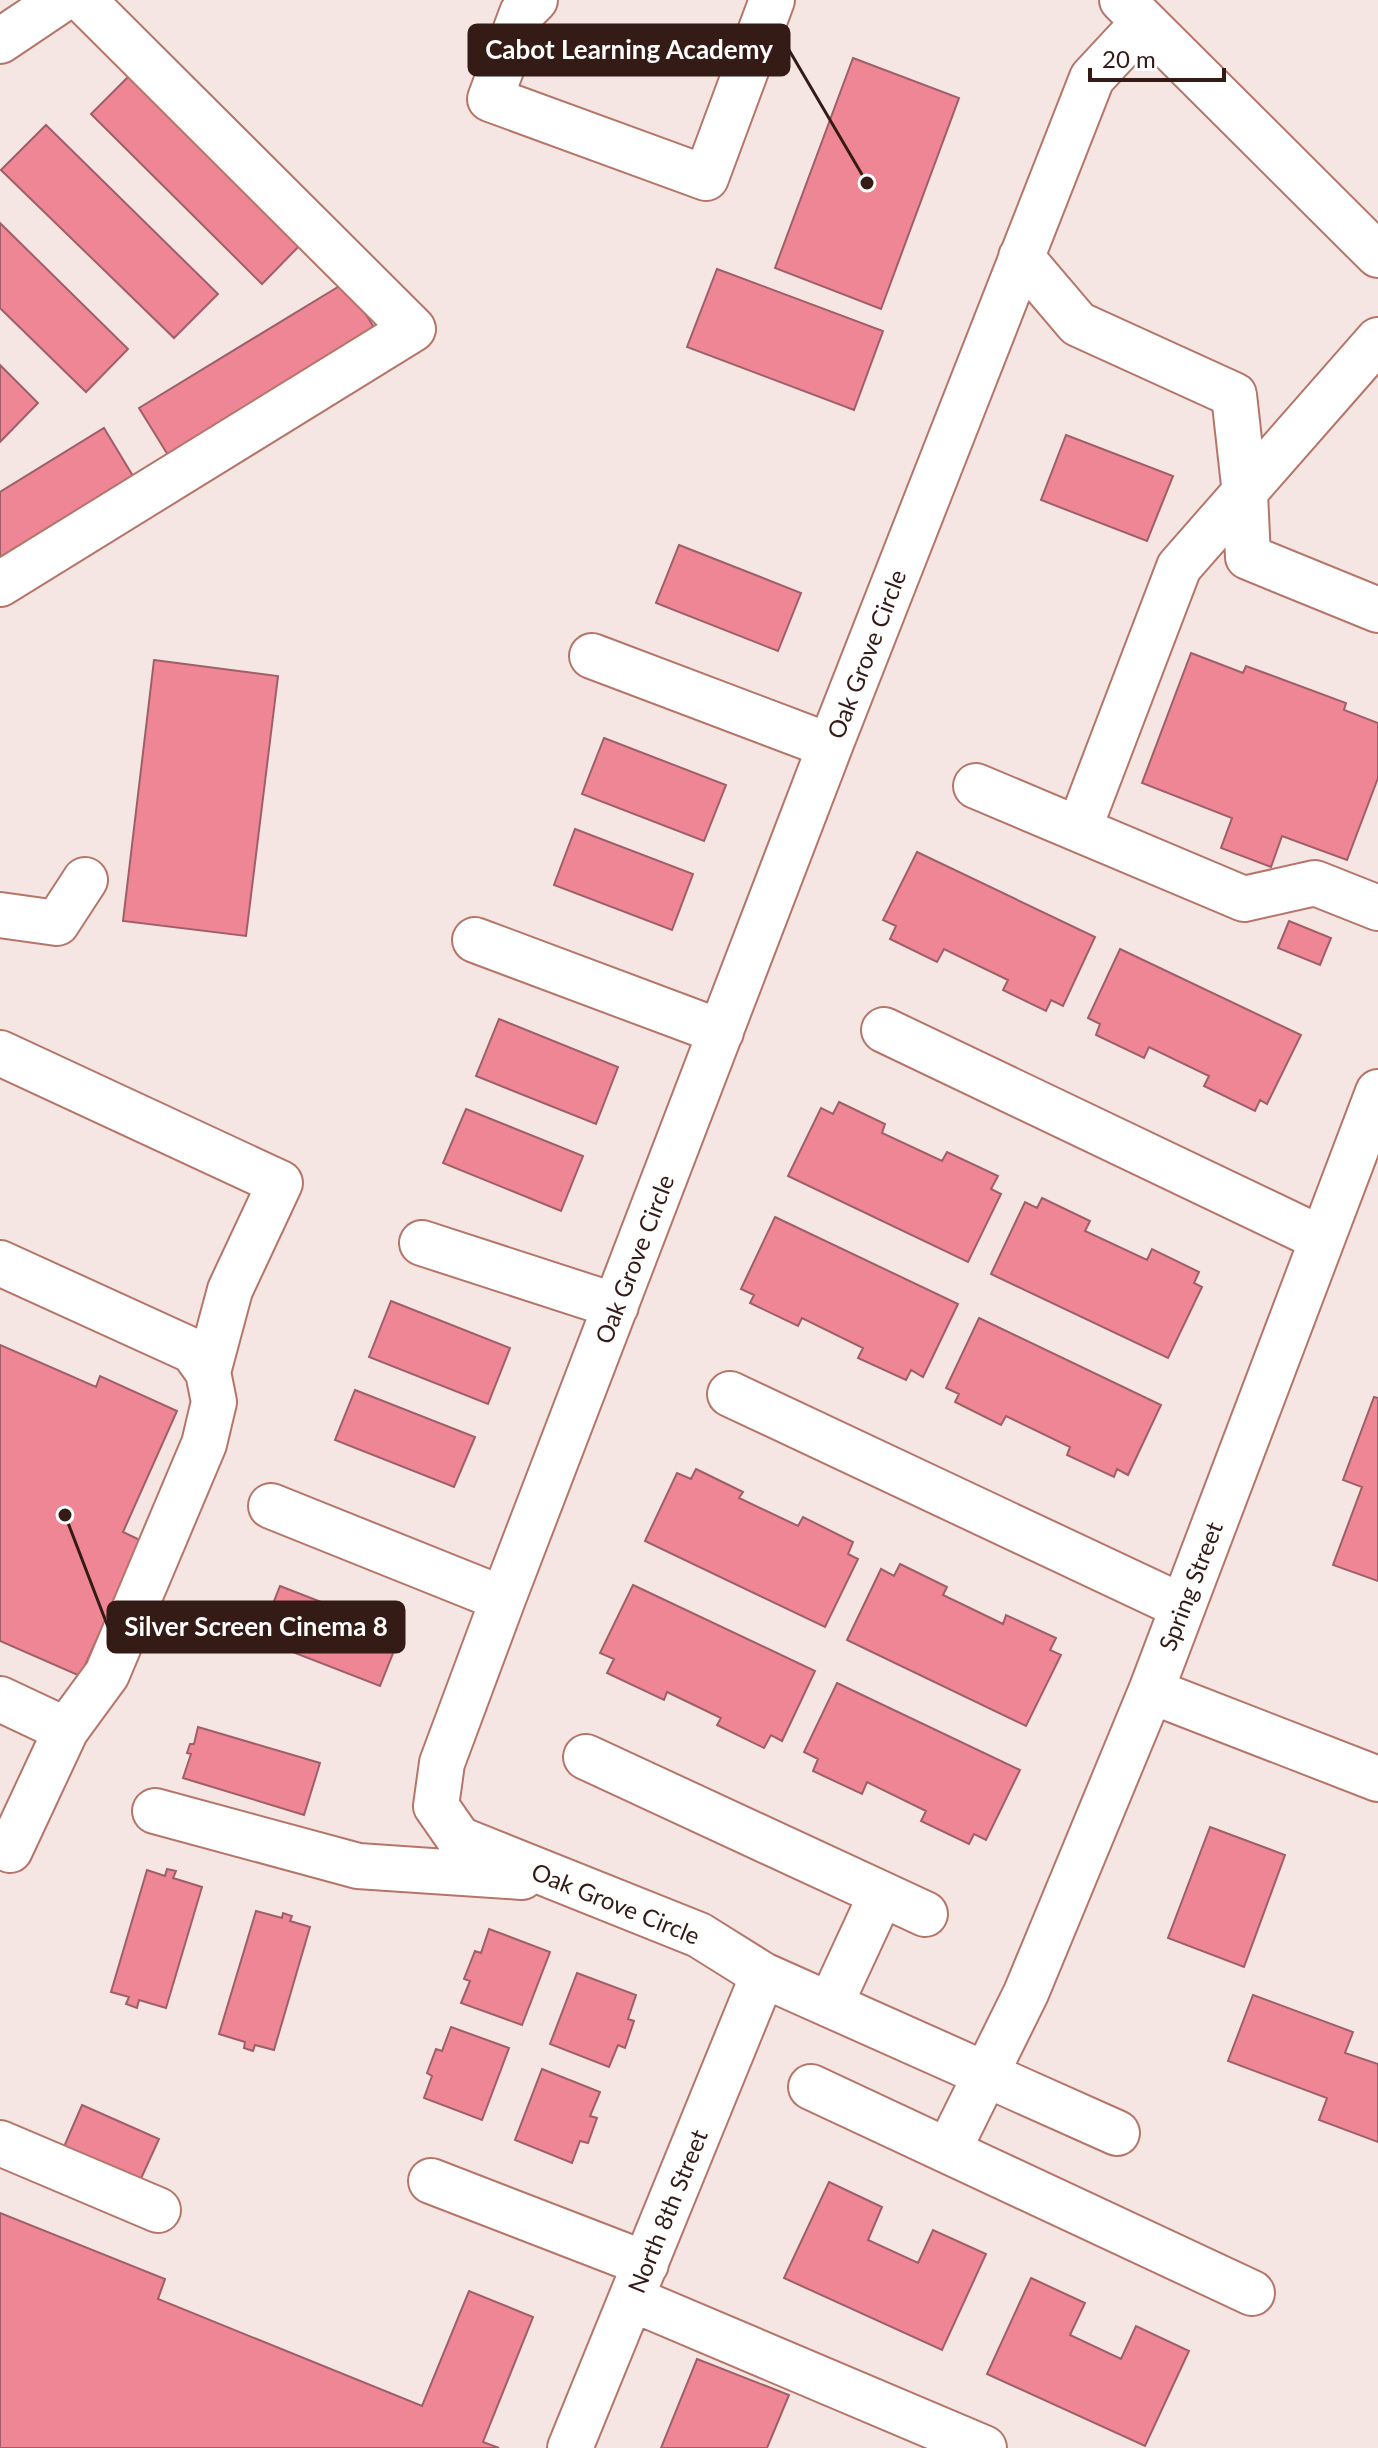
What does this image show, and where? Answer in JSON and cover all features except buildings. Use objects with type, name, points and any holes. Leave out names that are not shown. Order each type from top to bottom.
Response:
[{"type":"street","points":[[0,41],[61,0]]},
{"type":"street","points":[[0,584],[413,329],[83,0]]},
{"type":"street","points":[[535,0],[522,13],[490,99],[706,178],[772,0]]},
{"type":"street","points":[[1133,11],[1374,235]]},
{"type":"street","name":"Oak Grove Circle","points":[[1117,2133],[763,1975],[699,1935],[459,1839],[436,1806],[442,1763],[830,746],[1092,78],[1133,11]]},
{"type":"street","points":[[1021,257],[1078,324],[1234,395],[1245,494],[1248,557],[1378,610]]},
{"type":"street","points":[[1079,829],[1179,567],[1378,340]]},
{"type":"street","points":[[592,656],[830,746]]},
{"type":"street","points":[[976,786],[1244,899],[1315,883],[1378,908]]},
{"type":"street","points":[[0,915],[57,923],[85,880]]},
{"type":"street","points":[[475,940],[721,1032]]},
{"type":"street","points":[[884,1030],[1322,1239]]},
{"type":"street","points":[[0,1053],[280,1183],[230,1290],[208,1372]]},
{"type":"street","name":"Spring Street","points":[[948,2151],[1026,1993],[1151,1691],[1378,1092]]},
{"type":"street","points":[[422,1243],[616,1306]]},
{"type":"street","points":[[0,1263],[193,1351],[208,1372],[214,1402],[204,1444],[107,1674],[66,1730],[3,1855]]},
{"type":"street","points":[[730,1394],[1183,1607]]},
{"type":"street","points":[[271,1506],[503,1599]]},
{"type":"street","points":[[1151,1691],[1378,1779]]},
{"type":"street","points":[[0,1699],[66,1730]]},
{"type":"street","points":[[586,1757],[925,1914]]},
{"type":"street","points":[[155,1811],[358,1866],[557,1880]]},
{"type":"street","points":[[830,2005],[881,1895]]},
{"type":"street","name":"North 8th Street","points":[[570,2448],[763,1975]]},
{"type":"street","points":[[811,2087],[1252,2293]]},
{"type":"street","points":[[0,2143],[158,2210]]},
{"type":"street","points":[[431,2181],[984,2448]]},
{"type":"place","name":"Cabot Learning Academy","points":[[867,183]]},
{"type":"place","name":"Silver Screen Cinema 8","points":[[65,1515]]}]
